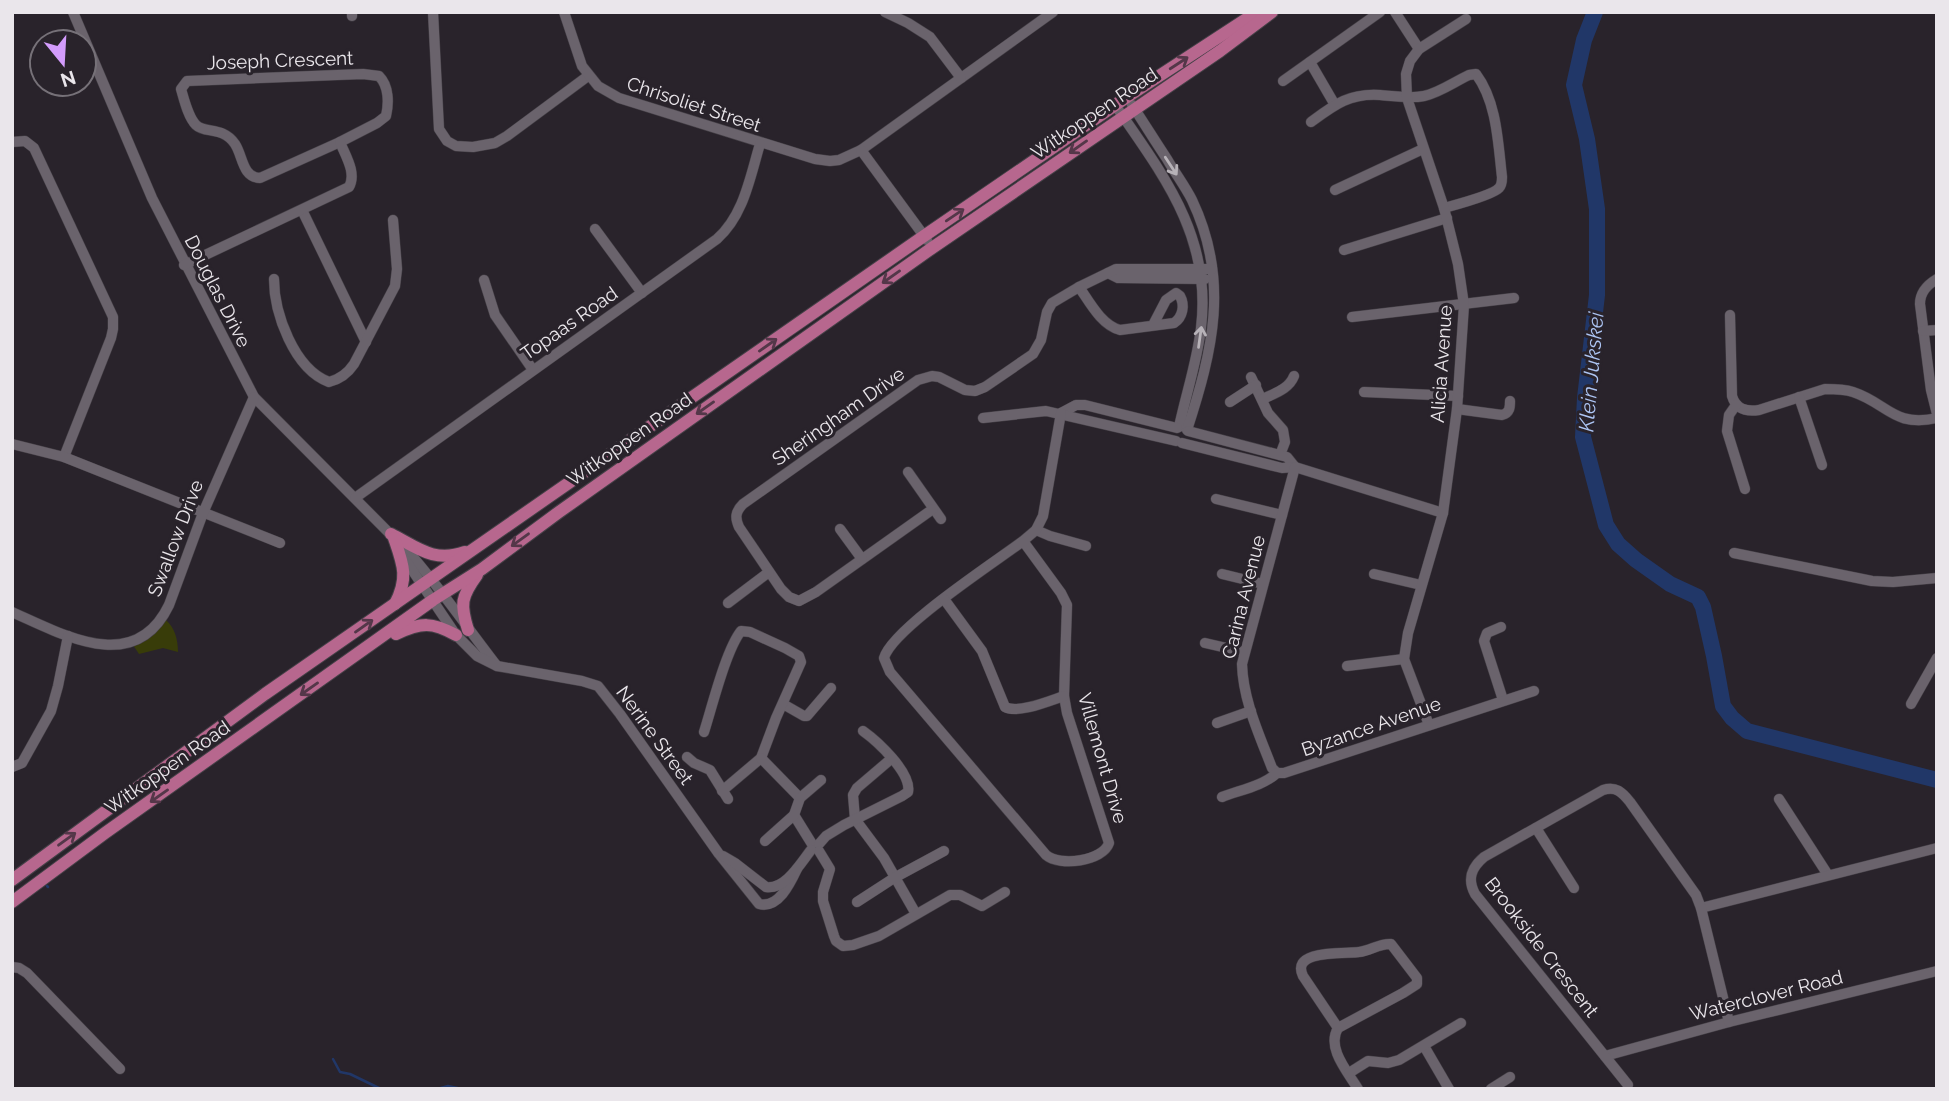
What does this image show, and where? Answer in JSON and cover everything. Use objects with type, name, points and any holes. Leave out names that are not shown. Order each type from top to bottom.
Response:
[{"type":"main road","name":"Witkoppen Road","points":[[12,902],[105,833],[438,597],[482,569],[932,248],[1256,12]]},
{"type":"main road","name":"Witkoppen Road","points":[[12,880],[265,694],[924,236],[1125,107],[1220,51],[1272,12]]},
{"type":"main road","points":[[394,538],[435,556],[451,556],[480,546]]},
{"type":"main road","points":[[394,538],[404,575],[395,604]]},
{"type":"main road","points":[[365,650],[421,624],[462,632],[462,603],[466,591],[482,569]]},
{"type":"street","name":"Douglas Drive","points":[[73,12],[138,168],[184,265],[254,397],[394,538],[409,567],[427,582],[438,597]]},
{"type":"street","points":[[433,12],[439,129],[447,141],[466,147],[495,143],[588,76],[579,60],[564,12]]},
{"type":"street","points":[[886,12],[930,37],[961,78]]},
{"type":"street","name":"Chrisoliet Street","points":[[588,76],[602,89],[619,98],[760,144],[830,161],[847,158],[861,150],[1053,12]]},
{"type":"street","points":[[1283,81],[1380,12]]},
{"type":"street","points":[[1395,12],[1419,49]]},
{"type":"street","points":[[1407,99],[1406,74],[1410,61],[1419,49],[1466,19]]},
{"type":"street","points":[[1310,62],[1335,104]]},
{"type":"street","name":"Joseph Crescent","points":[[363,74],[379,76],[386,86],[386,116],[340,142],[265,176],[254,177],[243,166],[233,141],[222,133],[200,128],[194,123],[182,92],[182,85],[187,81],[363,74]]},
{"type":"street","points":[[1311,122],[1335,104],[1362,95],[1407,99],[1427,96],[1469,75],[1476,74],[1488,96],[1495,125],[1502,185],[1445,213],[1343,250]]},
{"type":"street","name":"Alicia Avenue","points":[[1405,659],[1405,645],[1443,513],[1457,409],[1464,305],[1458,264],[1445,213],[1407,99]]},
{"type":"street","points":[[1125,107],[1179,204],[1193,236],[1201,274],[1202,326],[1183,429],[1187,440],[1179,442]]},
{"type":"street","points":[[1125,107],[1192,201],[1203,228],[1213,274],[1214,325],[1206,368],[1183,429]]},
{"type":"street","points":[[12,142],[25,141],[34,148],[113,317],[111,338],[64,457]]},
{"type":"street","points":[[184,265],[349,187],[352,174],[340,142]]},
{"type":"street","name":"Topaas Road","points":[[355,498],[709,246],[731,225],[742,203],[760,144]]},
{"type":"street","points":[[1335,190],[1423,149]]},
{"type":"street","points":[[861,150],[932,248]]},
{"type":"street","points":[[302,210],[366,342]]},
{"type":"street","points":[[274,279],[275,299],[286,331],[303,362],[329,382],[341,377],[354,363],[396,281],[393,220]]},
{"type":"street","points":[[595,229],[642,293]]},
{"type":"street","name":"Sheringham Drive","points":[[933,509],[816,592],[799,601],[786,595],[736,521],[736,513],[743,504],[918,380],[939,377],[970,391],[981,390],[992,384],[1033,354],[1041,340],[1047,312],[1052,303],[1079,287],[1116,269],[1213,274]]},
{"type":"street","points":[[1736,405],[1753,411],[1825,389],[1836,389],[1858,394],[1902,419],[1921,421],[1937,416],[1931,390],[1920,299],[1924,289],[1937,279]]},
{"type":"street","points":[[484,280],[495,315],[533,370]]},
{"type":"street","points":[[1079,287],[1098,314],[1114,329],[1126,331],[1153,325]]},
{"type":"street","points":[[1352,317],[1514,298]]},
{"type":"street","points":[[1730,315],[1731,390],[1736,405]]},
{"type":"street","points":[[1923,331],[1937,330]]},
{"type":"street","points":[[1195,365],[1206,368]]},
{"type":"street","points":[[1263,399],[1287,387],[1294,376]]},
{"type":"street","points":[[1230,402],[1253,381],[1268,413],[1284,434],[1285,442],[1280,455]]},
{"type":"street","points":[[1364,391],[1458,396]]},
{"type":"street","name":"Swallow Drive","points":[[12,612],[68,636],[107,646],[130,642],[150,631],[169,605],[203,513],[254,397]]},
{"type":"street","points":[[1799,397],[1822,465]]},
{"type":"street","points":[[1457,409],[1502,415],[1510,409],[1510,401]]},
{"type":"street","points":[[1061,413],[1076,405],[1085,405],[1287,457],[1295,467]]},
{"type":"street","points":[[1736,405],[1729,415],[1727,431],[1745,489]]},
{"type":"street","points":[[983,418],[1046,411],[1061,413],[1282,468],[1295,467],[1443,513]]},
{"type":"street","points":[[1061,413],[1043,516],[1036,530],[944,598],[982,651],[996,689],[1007,709],[1024,708],[1064,696]]},
{"type":"street","points":[[1131,430],[1134,417]]},
{"type":"street","points":[[12,443],[64,457],[280,543]]},
{"type":"street","points":[[1235,456],[1238,444]]},
{"type":"street","name":"Carina Avenue","points":[[1277,773],[1272,768],[1251,711],[1242,664],[1295,467]]},
{"type":"street","points":[[908,472],[941,519]]},
{"type":"street","points":[[1216,499],[1282,515]]},
{"type":"street","points":[[840,529],[862,559]]},
{"type":"street","points":[[1036,530],[1086,545]]},
{"type":"street","name":"Villemont Drive","points":[[944,598],[891,644],[885,652],[884,663],[1051,860],[1062,863],[1105,851],[1109,843],[1064,696],[1067,606],[1061,593],[1023,541]]},
{"type":"street","points":[[1734,553],[1872,581],[1937,578]]},
{"type":"street","points":[[728,603],[769,572]]},
{"type":"street","points":[[1222,574],[1263,584]]},
{"type":"street","points":[[1374,574],[1421,585]]},
{"type":"street","name":"Nerine Street","points":[[438,597],[477,656],[497,666],[582,681],[598,687],[719,854],[759,904],[765,906],[776,901]]},
{"type":"street","points":[[1501,627],[1488,633],[1484,641],[1503,700]]},
{"type":"street","points":[[687,757],[710,770],[725,795],[761,758],[800,666],[799,656],[750,632],[741,631],[735,640],[704,732]]},
{"type":"street","points":[[12,767],[22,763],[51,710],[68,636]]},
{"type":"street","points":[[1205,643],[1244,652]]},
{"type":"street","points":[[1911,704],[1937,658]]},
{"type":"street","points":[[1347,666],[1405,659],[1429,725]]},
{"type":"street","points":[[783,704],[807,716],[831,688]]},
{"type":"street","name":"Byzance Avenue","points":[[1222,797],[1261,783],[1277,773],[1290,772],[1534,691]]},
{"type":"street","points":[[1217,723],[1251,711]]},
{"type":"street","points":[[776,901],[772,888],[797,869],[826,836],[908,792],[909,784],[906,778],[879,743],[863,731]]},
{"type":"street","points":[[761,758],[800,799]]},
{"type":"street","points":[[891,759],[857,788],[853,795],[855,819],[884,858],[916,914]]},
{"type":"street","points":[[765,841],[794,815],[800,799],[821,780]]},
{"type":"street","name":"Brookside Crescent","points":[[1628,1085],[1471,887],[1470,877],[1479,861],[1603,790],[1619,790],[1692,889],[1701,908],[1730,1022]]},
{"type":"street","points":[[1779,799],[1828,875]]},
{"type":"street","points":[[794,815],[830,869],[823,892],[824,907],[834,936],[840,944],[853,945],[878,936],[950,895],[960,895],[982,906],[1005,892]]},
{"type":"street","points":[[1536,828],[1574,888]]},
{"type":"street","points":[[1701,908],[1937,848]]},
{"type":"street","points":[[857,902],[944,851]]},
{"type":"street","name":"Nerine Street","points":[[719,854],[766,887],[772,888]]},
{"type":"street","points":[[776,901],[797,869]]},
{"type":"street","points":[[1338,1028],[1303,976],[1300,969],[1302,963],[1323,954],[1359,952],[1391,944],[1417,978],[1417,984],[1335,1032],[1336,1051],[1358,1089]]},
{"type":"street","points":[[12,967],[22,970],[120,1069]]},
{"type":"street","name":"Waterclover Road","points":[[1605,1056],[1937,971]]},
{"type":"street","points":[[1349,1073],[1368,1061],[1388,1063],[1399,1060],[1461,1023]]},
{"type":"street","points":[[1424,1046],[1449,1089]]},
{"type":"street","points":[[1491,1089],[1510,1077]]},
{"type":"green space","points":[[166,620],[175,634],[178,652],[163,648],[139,654],[133,645],[150,636]]},
{"type":"waterway","name":"Klein Jukskei","points":[[1595,12],[1584,40],[1574,85],[1587,139],[1597,209],[1597,295],[1583,437],[1606,525],[1618,544],[1636,560],[1670,584],[1698,597],[1703,607],[1723,706],[1747,731],[1937,780]]},
{"type":"waterway","points":[[333,1059],[340,1072],[381,1089]]},
{"type":"waterway","points":[[437,1089],[448,1086],[462,1089]]}]
